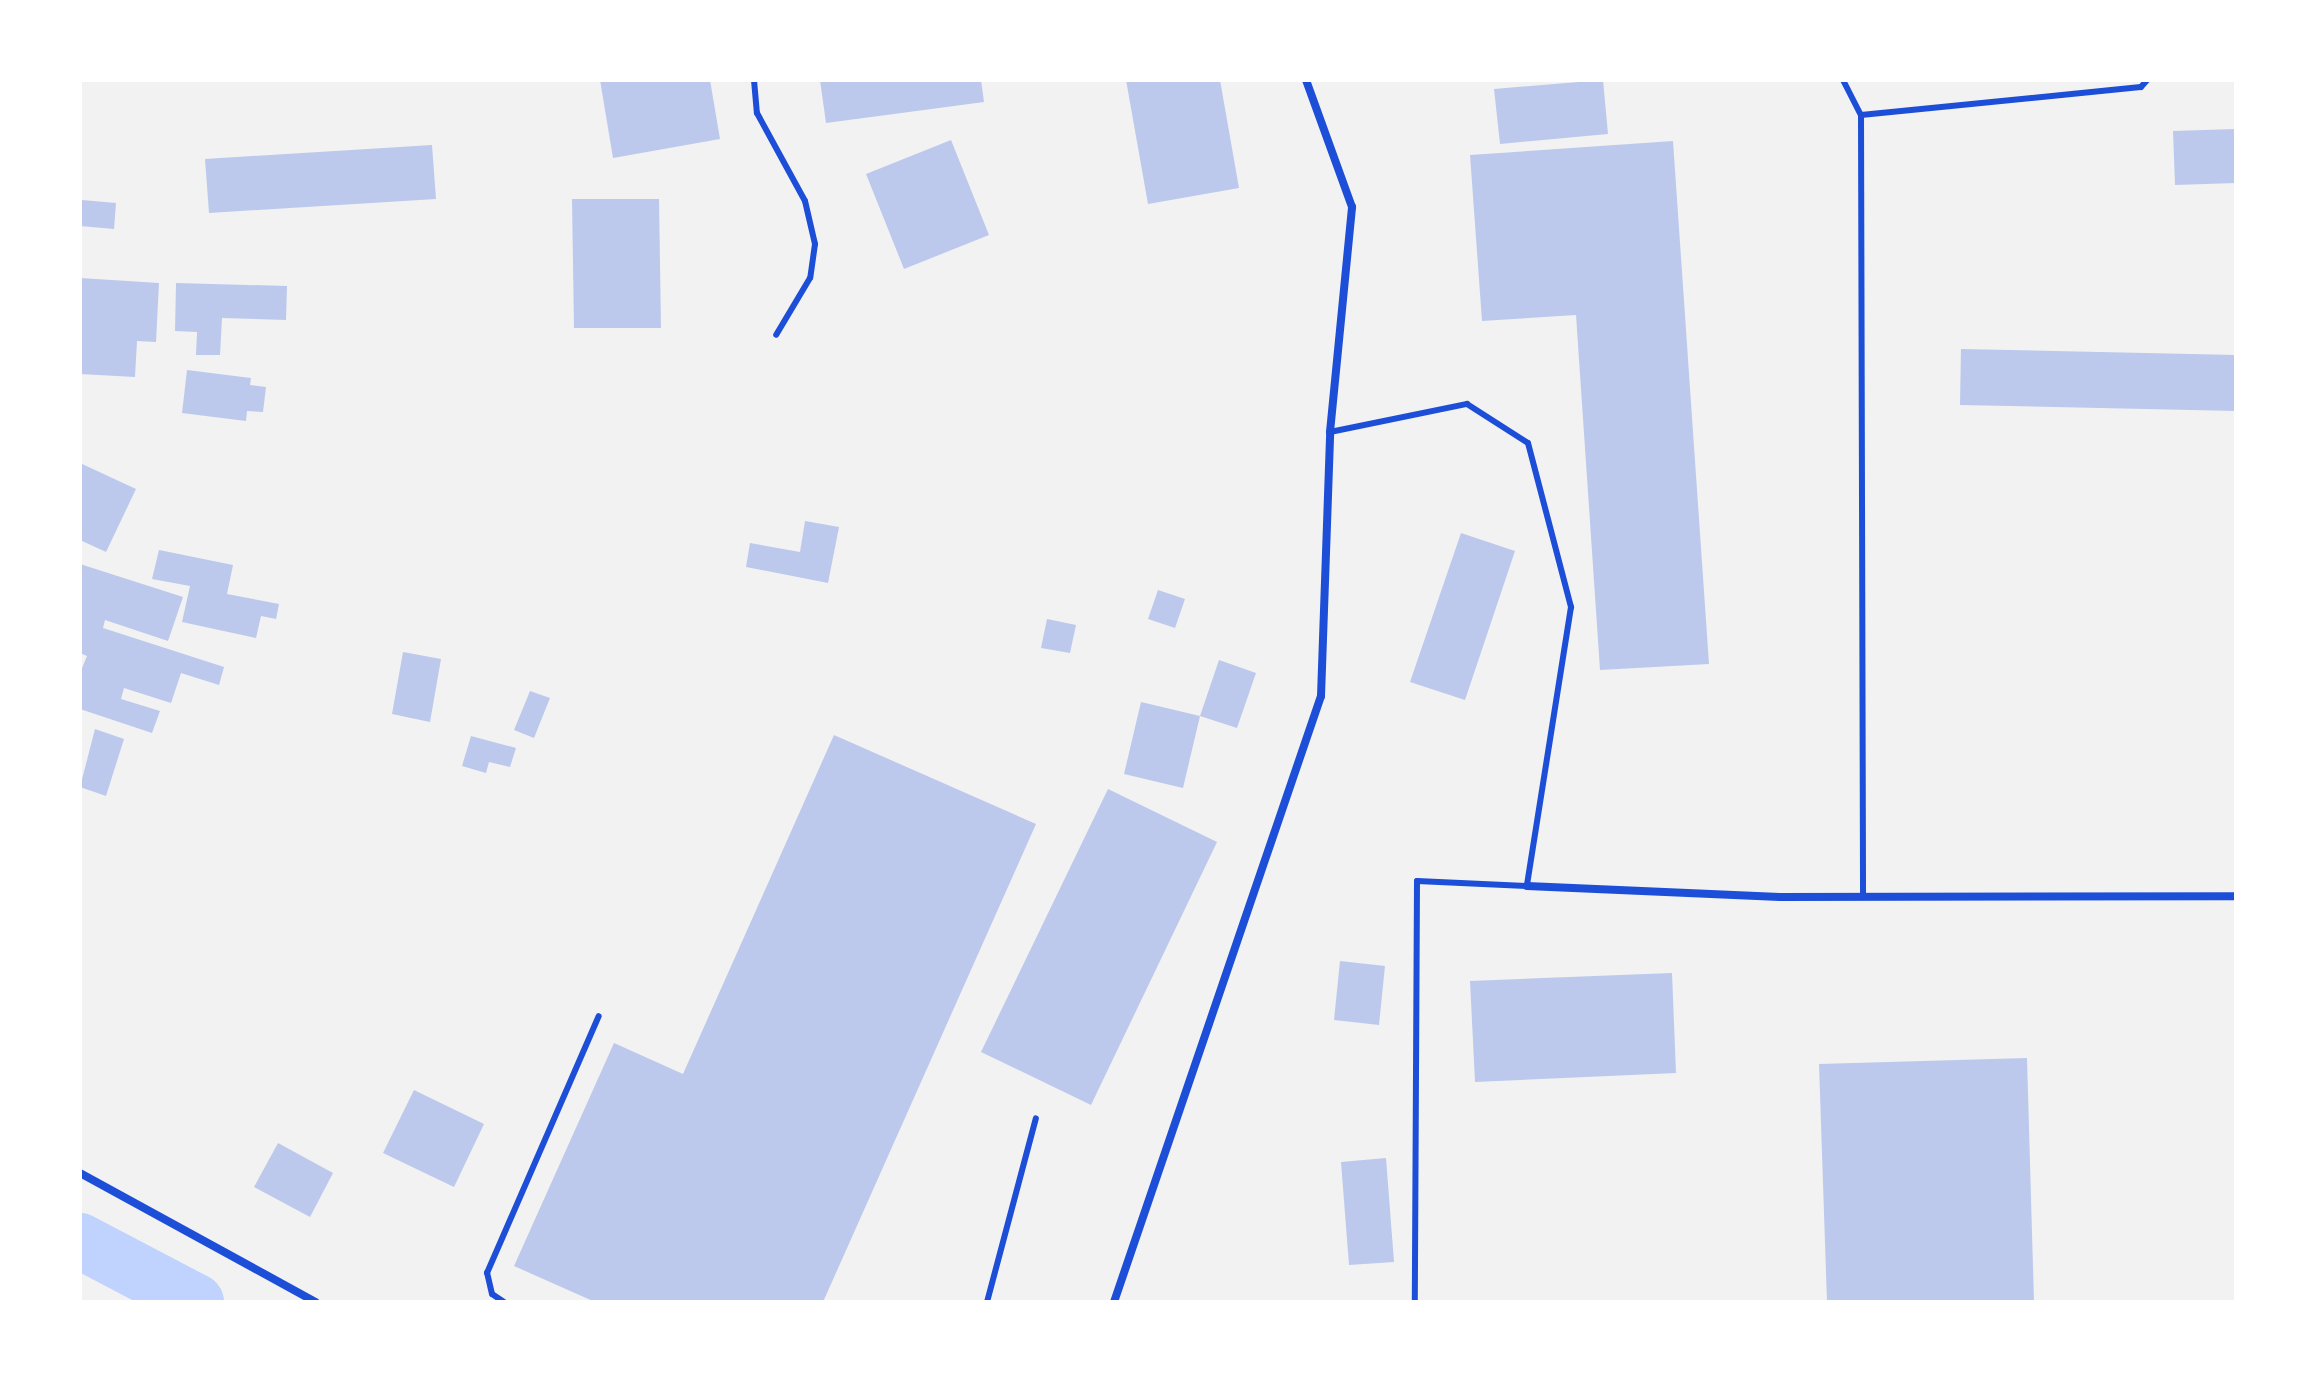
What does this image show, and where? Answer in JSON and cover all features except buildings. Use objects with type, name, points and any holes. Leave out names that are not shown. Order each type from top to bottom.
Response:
[{"type":"street","points":[[1114,1302],[1321,696],[1330,432],[1352,207],[1306,80]]},
{"type":"street","points":[[1527,886],[1863,897],[2236,896]]},
{"type":"street","points":[[80,1173],[316,1302]]},
{"type":"lane","points":[[754,80],[757,113],[805,201],[815,244],[810,278],[776,335]]},
{"type":"lane","points":[[1843,80],[1861,115],[1863,897]]},
{"type":"lane","points":[[1861,115],[2141,87],[2147,80]]},
{"type":"lane","points":[[1330,432],[1467,404],[1528,443],[1571,607],[1527,886],[1417,881],[1415,1302]]},
{"type":"lane","points":[[504,1302],[492,1294],[487,1273],[599,1016]]},
{"type":"lane","points":[[987,1302],[1036,1118]]},
{"type":"waterway","points":[[80,1241],[196,1302]]}]
